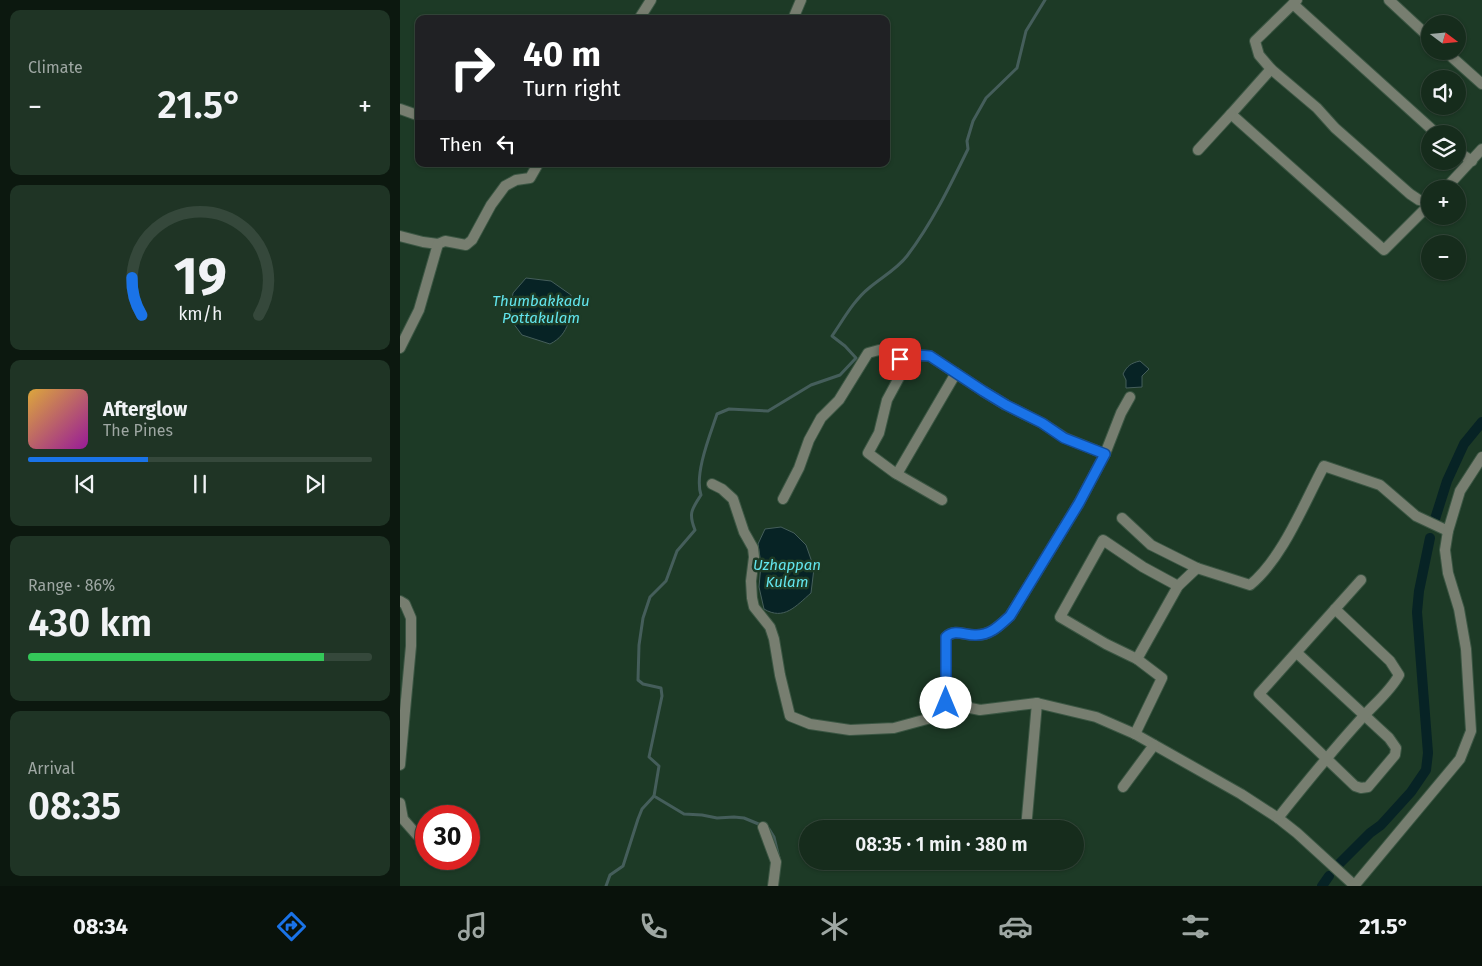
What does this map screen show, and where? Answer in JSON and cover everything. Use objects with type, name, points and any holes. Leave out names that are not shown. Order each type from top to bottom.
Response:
[{"type":"street","points":[[641,15],[651,0]]},
{"type":"street","points":[[795,15],[801,0]]},
{"type":"street","points":[[1388,0],[1421,30]]},
{"type":"street","points":[[1421,201],[1410,194],[1335,128],[1317,108],[1270,69],[1259,55],[1255,41],[1295,2],[1427,125]]},
{"type":"street","points":[[1455,60],[1482,84]]},
{"type":"street","points":[[1198,150],[1270,69]]},
{"type":"street","points":[[400,109],[415,113]]},
{"type":"street","points":[[1231,114],[1384,250],[1421,212]]},
{"type":"street","points":[[1454,180],[1482,149]]},
{"type":"street","points":[[1466,157],[1472,161]]},
{"type":"street","points":[[400,236],[422,242],[438,244],[445,241],[466,245],[472,240],[491,205],[505,186],[516,180],[530,178],[536,167]]},
{"type":"street","points":[[400,348],[419,310],[438,244]]},
{"type":"street","points":[[783,499],[799,468],[809,440],[821,418],[839,400],[868,353],[879,350],[908,361]]},
{"type":"street","points":[[942,500],[897,474],[868,453],[879,433],[886,400],[908,361],[916,355],[930,356],[998,400],[1042,423],[1064,438],[1105,454]]},
{"type":"street","points":[[897,474],[956,373]]},
{"type":"street","points":[[712,484],[722,489],[733,499],[744,532],[753,548],[752,598],[754,607],[770,627],[774,639],[787,710],[790,716],[810,724],[850,730],[894,728],[931,718],[946,703],[946,637],[952,633],[965,633],[976,636],[994,630],[1010,616],[1079,503],[1105,454],[1121,413],[1130,397]]},
{"type":"street","points":[[946,703],[980,710],[1037,703],[1096,717],[1135,734],[1241,794],[1278,818],[1354,886],[1460,759],[1471,731],[1466,649],[1459,609],[1448,573],[1445,550],[1448,531],[1460,491],[1482,457]]},
{"type":"street","points":[[1122,518],[1151,545],[1197,568],[1250,585],[1260,576],[1281,547],[1324,466],[1380,485],[1416,516],[1448,531]]},
{"type":"street","points":[[1135,734],[1162,678],[1137,659],[1106,644],[1060,617],[1103,540],[1143,567],[1178,586]]},
{"type":"street","points":[[1137,659],[1178,586],[1197,568]]},
{"type":"street","points":[[1297,653],[1389,738],[1396,748],[1395,755],[1368,787],[1361,788],[1355,786],[1259,694],[1360,580]]},
{"type":"street","points":[[400,601],[405,604],[410,618],[411,646],[400,765]]},
{"type":"street","points":[[1278,818],[1326,758],[1364,715],[1395,684],[1399,675],[1390,660],[1335,609]]},
{"type":"street","points":[[1027,820],[1037,703]]},
{"type":"street","points":[[1123,788],[1154,745]]},
{"type":"street","points":[[400,802],[403,819],[415,832]]},
{"type":"street","points":[[763,827],[776,862],[773,886]]},
{"type":"water","name":"Thumbakkadu Pottakulam","points":[[526,278],[551,281],[571,295],[571,310],[568,323],[562,335],[550,344],[522,335],[513,323],[510,312],[513,293]]},
{"type":"water","points":[[1140,361],[1149,369],[1142,376],[1142,387],[1126,388],[1126,380],[1123,374],[1130,365]]},
{"type":"water","name":"Uzhappan Kulam","points":[[781,527],[794,533],[806,545],[814,568],[811,593],[789,610],[784,613],[778,613],[764,609],[759,587],[761,564],[758,544],[765,529]]},
{"type":"waterway","points":[[761,825],[744,818],[717,818],[684,814],[654,796],[659,766],[649,757],[662,696],[661,688],[643,684],[638,680],[639,645],[643,618],[650,597],[666,581],[677,551],[695,530],[691,515],[701,495],[699,486],[701,466],[717,414],[729,409],[768,411],[811,385],[840,375],[856,358],[832,336],[858,298],[903,261],[925,231],[968,149],[967,141],[973,121],[986,98],[1017,68],[1026,31],[1045,0]]},
{"type":"waterway","points":[[1435,519],[1447,481],[1464,444],[1482,422]]},
{"type":"waterway","points":[[1340,863],[1370,833],[1381,825],[1411,792],[1426,770],[1428,753],[1417,612],[1419,591],[1430,538]]},
{"type":"waterway","points":[[606,886],[610,875],[623,866],[642,809],[654,796]]},
{"type":"waterway","points":[[769,829],[774,837],[779,858]]},
{"type":"waterway","points":[[1322,886],[1329,876]]},
{"type":"route","points":[[900,359],[908,361],[916,355],[930,356],[983,391],[1042,423],[1064,438],[1105,454],[1079,503],[1010,616],[994,630],[976,636],[965,633],[952,633],[946,637],[946,703]]}]
